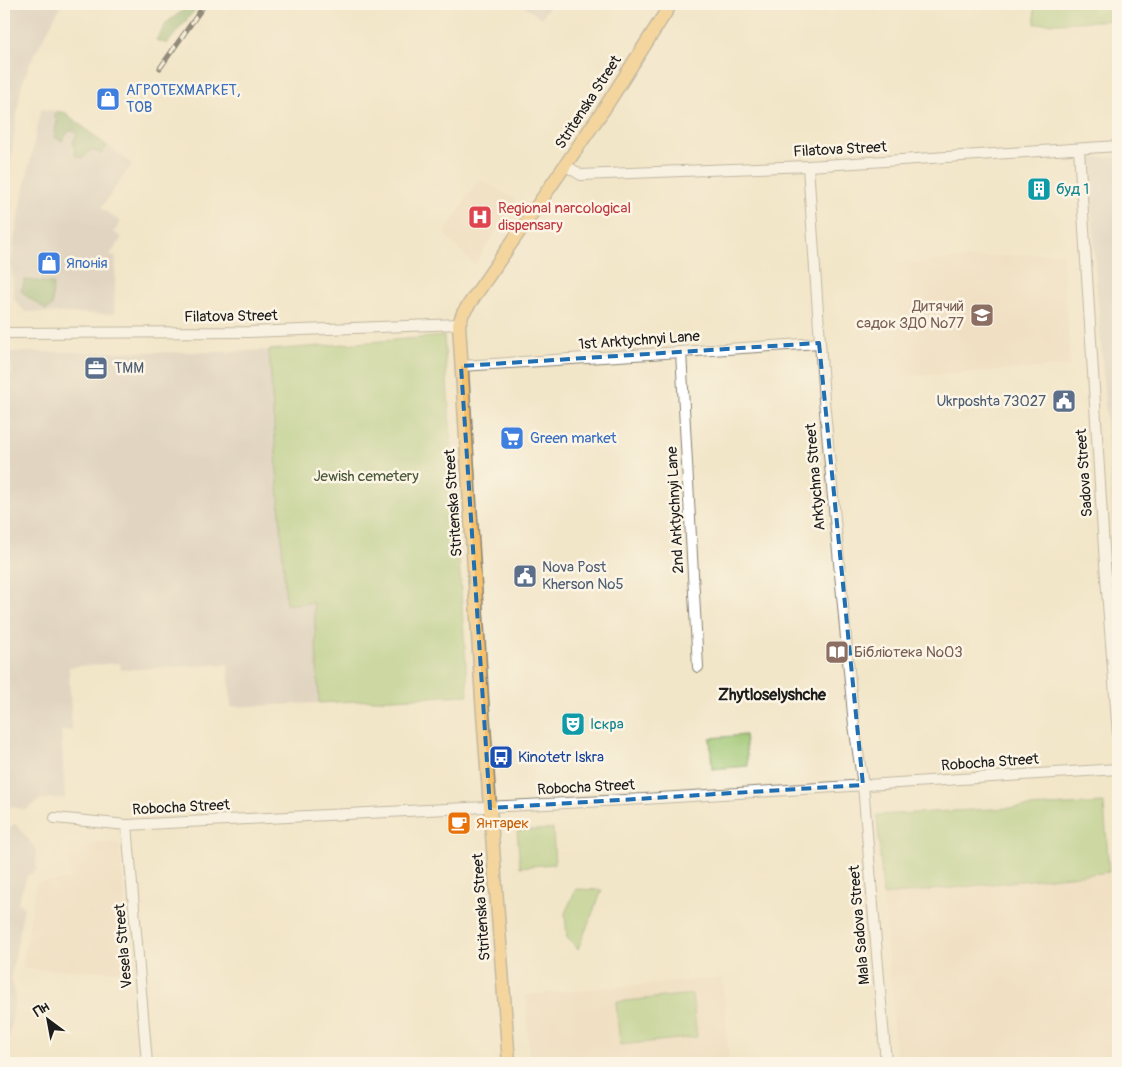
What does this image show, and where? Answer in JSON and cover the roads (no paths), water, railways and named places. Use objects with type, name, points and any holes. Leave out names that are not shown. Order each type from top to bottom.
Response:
[{"type":"main road","name":"Stritenska Street","points":[[509,1063],[490,808],[459,324],[465,310],[566,166],[671,4]]},
{"type":"street","name":"Filatova Street","points":[[566,166],[581,175],[808,166],[1118,146]]},
{"type":"street","name":"Sadova Street","points":[[1079,149],[1105,564],[1118,735]]},
{"type":"street","name":"Arktychna Street","points":[[808,166],[819,344],[853,717],[863,785]]},
{"type":"street","name":"Filatova Street","points":[[4,333],[250,332],[459,324]]},
{"type":"street","name":"1st Arktychnyi Lane","points":[[461,366],[819,344]]},
{"type":"street","name":"2nd Arktychnyi Lane","points":[[681,352],[698,667]]},
{"type":"street","name":"Robocha Street","points":[[55,818],[127,825],[490,808],[1118,769]]},
{"type":"street","name":"Mala Sadova Street","points":[[863,785],[886,1063]]},
{"type":"street","name":"Vesela Street","points":[[127,825],[147,1063]]},
{"type":"railway","points":[[160,68],[205,4]]},
{"type":"place","name":"АГРОТЕХМАРКЕТ, ТОВ","points":[[108,99]]},
{"type":"place","name":"буд 1","points":[[1039,189]]},
{"type":"place","name":"Regional narcological dispensary","points":[[480,217]]},
{"type":"place","name":"Японія","points":[[49,263]]},
{"type":"place","name":"Дитячий садок ЗДО №77","points":[[982,315]]},
{"type":"place","name":"TMM","points":[[96,368]]},
{"type":"place","name":"Ukrposhta 73027","points":[[1064,401]]},
{"type":"place","name":"Green market","points":[[512,438]]},
{"type":"place","name":"Nova Post Kherson №5","points":[[525,576]]},
{"type":"place","name":"Бібліотека №03","points":[[837,652]]},
{"type":"place","name":"Іскра","points":[[573,724]]},
{"type":"place","name":"Kinotetr Iskra","points":[[501,757]]},
{"type":"place","name":"Янтарек","points":[[459,823]]},
{"type":"district","name":"Zhytloselyshche","points":[[772,694]]},
{"type":"park label","name":"Jewish cemetery","points":[[366,476]]}]
